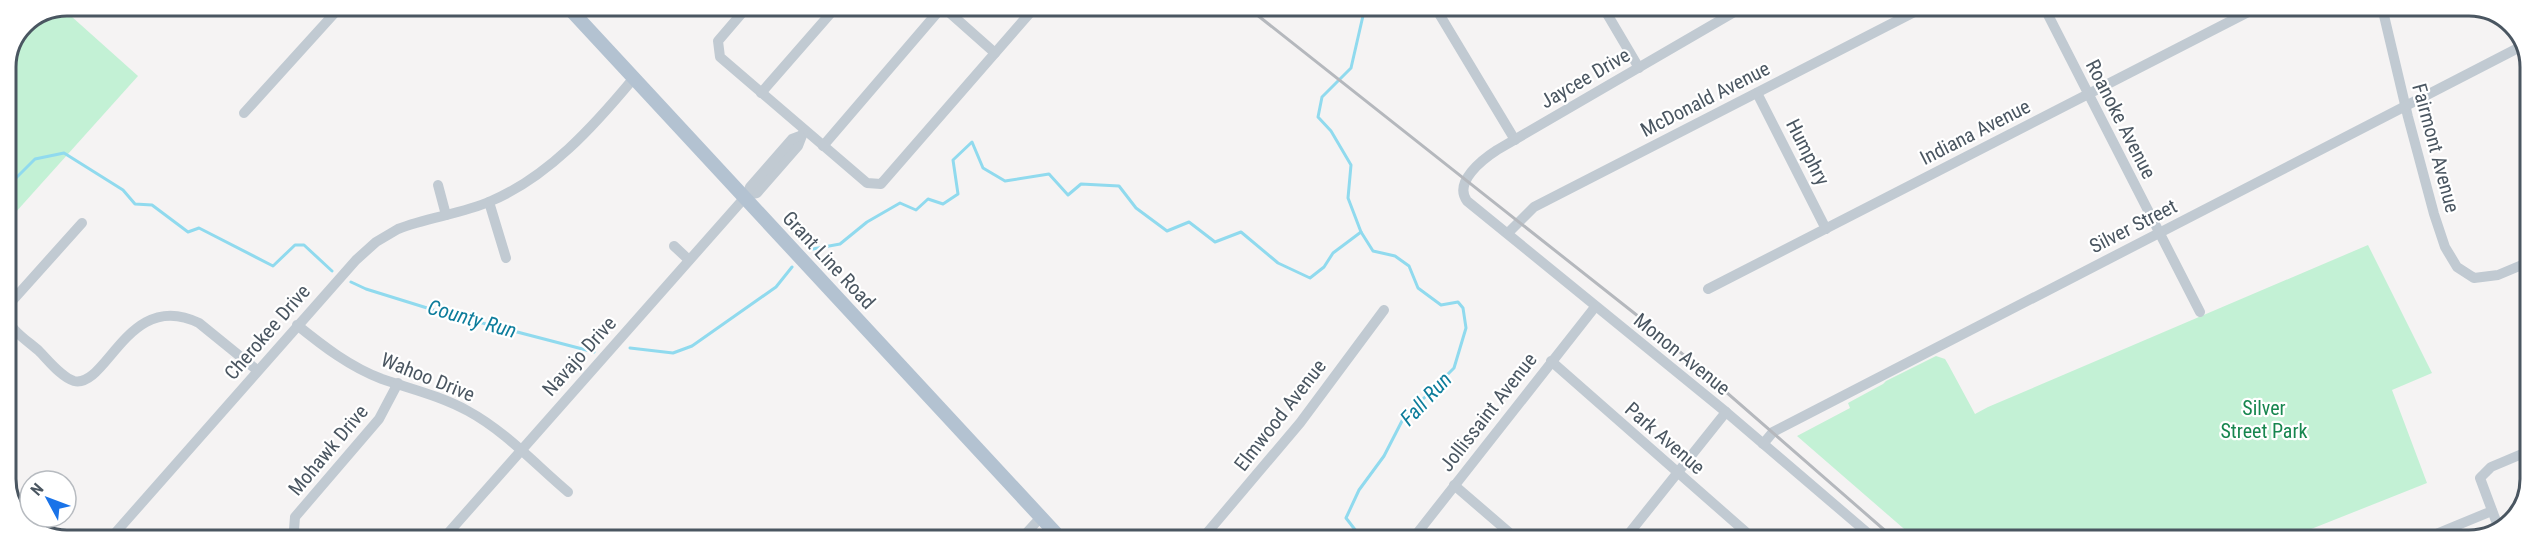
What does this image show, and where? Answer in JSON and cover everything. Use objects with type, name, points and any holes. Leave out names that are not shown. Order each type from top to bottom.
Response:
[{"type":"main road","name":"Grant Line Road","points":[[576,16],[633,79],[746,196],[1053,530]]},
{"type":"street","points":[[243,113],[332,16]]},
{"type":"street","points":[[739,16],[718,41],[720,57],[761,93],[802,134],[823,146],[867,183],[881,184],[1026,16]]},
{"type":"street","points":[[761,93],[828,16]]},
{"type":"street","points":[[823,146],[934,16]]},
{"type":"street","points":[[952,16],[995,53]]},
{"type":"street","points":[[1441,16],[1515,140]]},
{"type":"street","points":[[1608,16],[1639,68]]},
{"type":"street","name":"Jaycee Drive","points":[[1464,196],[1463,188],[1477,165],[1515,140],[1728,16]]},
{"type":"street","name":"McDonald Avenue","points":[[1508,232],[1534,207],[1907,16]]},
{"type":"street","name":"Roanoke Avenue","points":[[2049,16],[2200,312]]},
{"type":"street","name":"Indiana Avenue","points":[[1708,289],[2240,16]]},
{"type":"street","name":"Fairmont Avenue","points":[[2384,16],[2405,105],[2445,248],[2462,273],[2481,278],[2498,275],[2519,266]]},
{"type":"street","name":"Silver Street","points":[[1763,444],[1773,432],[2516,49]]},
{"type":"street","name":"Cherokee Drive","points":[[118,530],[297,325],[356,260],[376,242],[410,225],[489,202],[526,184],[549,167],[633,79]]},
{"type":"street","name":"Humphry","points":[[1757,93],[1826,229]]},
{"type":"street","name":"Navajo Drive","points":[[451,530],[746,196],[750,187],[792,140],[802,134]]},
{"type":"street","points":[[438,185],[446,215]]},
{"type":"street","name":"Monon Avenue","points":[[1464,196],[1595,307],[1726,412],[1864,530]]},
{"type":"street","points":[[489,202],[506,258]]},
{"type":"street","points":[[17,296],[82,223]]},
{"type":"street","points":[[674,246],[689,260]]},
{"type":"street","name":"Jollissaint Avenue","points":[[1419,530],[1595,307]]},
{"type":"street","name":"Elmwood Avenue","points":[[1209,530],[1300,423],[1384,310]]},
{"type":"street","points":[[17,330],[63,374],[74,381],[86,380],[99,370],[116,347],[140,326],[170,315],[199,323],[258,370]]},
{"type":"street","name":"Wahoo Drive","points":[[297,325],[340,358],[361,369],[467,410],[489,424],[568,492]]},
{"type":"street","name":"Park Avenue","points":[[1551,361],[1743,530]]},
{"type":"street","name":"Mohawk Drive","points":[[294,530],[295,517],[379,419],[398,383]]},
{"type":"street","points":[[1632,530],[1726,412]]},
{"type":"street","points":[[2496,522],[2480,482],[2482,475],[2491,467],[2520,455]]},
{"type":"street","points":[[1454,485],[1506,530]]},
{"type":"street","points":[[2446,530],[2492,511]]},
{"type":"street","points":[[1029,530],[1041,517]]},
{"type":"green space","points":[[71,16],[138,76],[16,211],[16,68],[20,48],[25,39],[39,25],[48,20]]},
{"type":"green space","name":"Silver Street Park","points":[[2368,245],[2432,373],[2392,390],[2427,483],[2309,530],[1905,530],[1797,436],[1850,408],[1848,403],[1886,381],[1936,356],[1945,359],[1975,414]]},
{"type":"waterway","name":"Fall Run","points":[[1355,530],[1346,518],[1359,490],[1384,456],[1403,419],[1454,368],[1466,328],[1463,308],[1458,302],[1441,305],[1418,288],[1409,266],[1395,256],[1373,251],[1361,232],[1348,198],[1351,165],[1331,131],[1318,117],[1322,97],[1351,68],[1363,16]]},
{"type":"waterway","name":"County Run","points":[[813,249],[840,244],[867,222],[900,203],[916,210],[928,199],[943,204],[958,194],[953,160],[972,142],[983,168],[1005,181],[1049,174],[1068,195],[1081,184],[1119,186],[1136,208],[1167,231],[1189,222],[1215,242],[1241,232],[1278,263],[1310,278],[1324,267],[1333,253],[1361,232]]},
{"type":"waterway","name":"County Run","points":[[16,178],[35,159],[64,153],[123,190],[135,204],[152,205],[188,232],[199,228],[273,266],[295,245],[304,245],[332,271]]},
{"type":"waterway","name":"County Run","points":[[630,348],[673,353],[692,346],[776,287],[792,267]]},
{"type":"waterway","name":"County Run","points":[[351,282],[366,289],[440,312],[594,352]]},
{"type":"railway","points":[[1258,16],[1648,324],[1884,530]]}]
